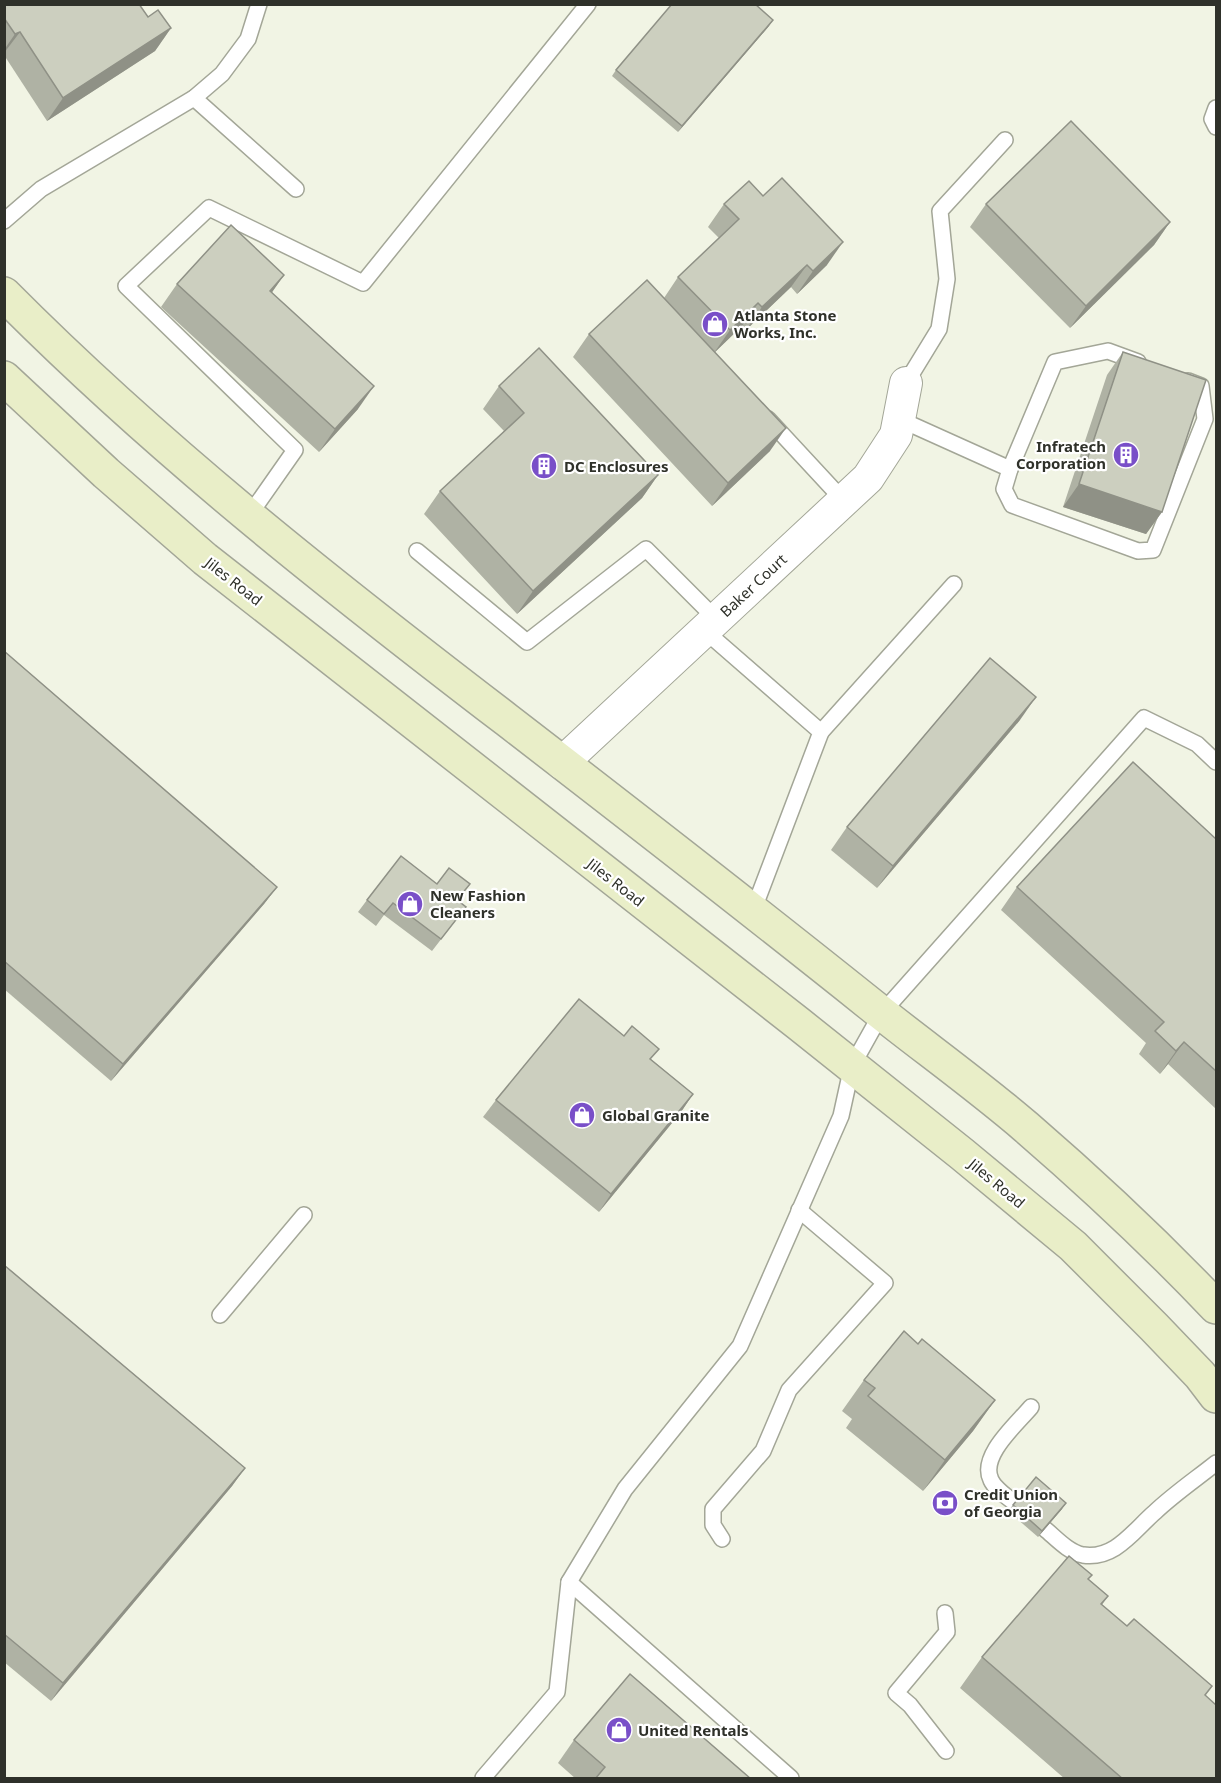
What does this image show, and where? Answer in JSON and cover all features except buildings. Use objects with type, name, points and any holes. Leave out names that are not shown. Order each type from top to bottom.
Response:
[{"type":"street","points":[[4,294],[122,407],[248,517],[402,640],[753,911],[1023,1124],[1107,1198],[1216,1307]]},
{"type":"street","name":"Jiles Road","points":[[4,378],[106,473],[205,559],[852,1066],[1073,1246],[1200,1375],[1216,1396]]},
{"type":"street","name":"Baker Court","points":[[562,763],[868,478],[896,435],[906,383]]},
{"type":"lane","points":[[4,221],[40,189],[194,98],[222,74],[248,39],[259,4]]},
{"type":"lane","points":[[248,517],[296,450],[126,286],[210,208],[363,283],[588,4]]},
{"type":"lane","points":[[194,98],[296,189]]},
{"type":"lane","points":[[1216,108],[1212,120],[1216,128]]},
{"type":"lane","points":[[906,383],[939,329],[947,279],[940,212],[1005,140]]},
{"type":"lane","points":[[1149,367],[1108,351],[1056,362],[1010,469],[1004,489],[1012,505],[1138,551],[1153,550],[1205,418],[1201,386],[1170,374]]},
{"type":"lane","points":[[768,419],[844,501]]},
{"type":"lane","points":[[899,419],[1010,469]]},
{"type":"lane","points":[[417,551],[527,642],[646,549],[710,625],[821,732]]},
{"type":"lane","points":[[753,911],[821,732],[954,584]]},
{"type":"lane","points":[[483,1779],[557,1692],[569,1582],[625,1489],[740,1346],[841,1116],[852,1066],[881,1014],[1144,718],[1197,744],[1216,762]]},
{"type":"lane","points":[[722,1539],[713,1525],[713,1509],[763,1451],[789,1390],[885,1283],[799,1210]]},
{"type":"lane","points":[[220,1315],[304,1215]]},
{"type":"lane","points":[[1015,1503],[990,1480],[989,1459],[1031,1407]]},
{"type":"lane","points":[[1045,1529],[1066,1547],[1081,1555],[1095,1555],[1114,1549],[1134,1534],[1154,1512],[1216,1463]]},
{"type":"lane","points":[[569,1582],[791,1779]]},
{"type":"lane","points":[[945,1613],[947,1632],[896,1693],[910,1705],[946,1751]]},
{"type":"place","name":"Atlanta Stone Works, Inc.","points":[[715,324]]},
{"type":"place","name":"Infratech Corporation","points":[[1126,455]]},
{"type":"place","name":"DC Enclosures","points":[[544,466]]},
{"type":"place","name":"New Fashion Cleaners","points":[[410,904]]},
{"type":"place","name":"Global Granite","points":[[582,1115]]},
{"type":"place","name":"Credit Union of Georgia","points":[[945,1503]]},
{"type":"place","name":"United Rentals","points":[[619,1730]]}]
